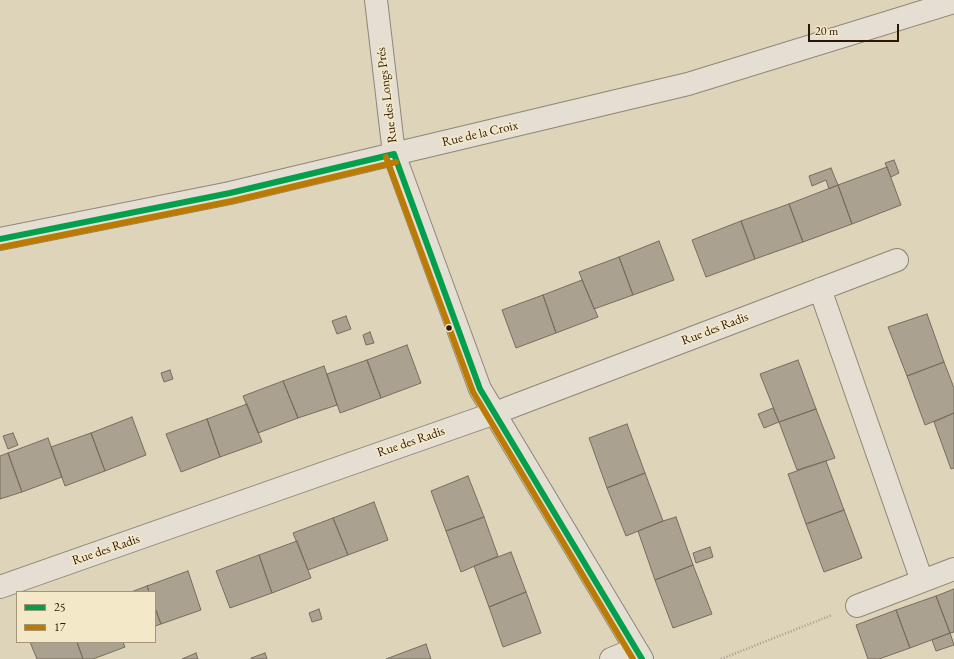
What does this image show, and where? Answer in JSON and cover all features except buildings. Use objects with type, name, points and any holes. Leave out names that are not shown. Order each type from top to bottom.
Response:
[{"type":"street","name":"Rue des Longs Prés","points":[[376,0],[394,154],[480,389],[638,654]]},
{"type":"street","name":"Rue de la Croix","points":[[0,239],[230,193],[688,84],[954,2]]},
{"type":"street","name":"Rue des Radis","points":[[0,587],[495,413],[896,260]]},
{"type":"street","points":[[820,289],[922,581]]},
{"type":"street","points":[[857,606],[954,569]]},
{"type":"street","points":[[611,659],[638,654]]},
{"type":"path","points":[[721,659],[857,606]]},
{"type":"transit line","name":"25","points":[[394,154],[480,389],[642,659]]},
{"type":"transit line","name":"25","points":[[0,239],[230,193],[394,154]]},
{"type":"transit line","name":"17","points":[[386,157],[473,392],[633,659]]},
{"type":"transit line","name":"17","points":[[2,247],[232,201],[396,162]]}]
